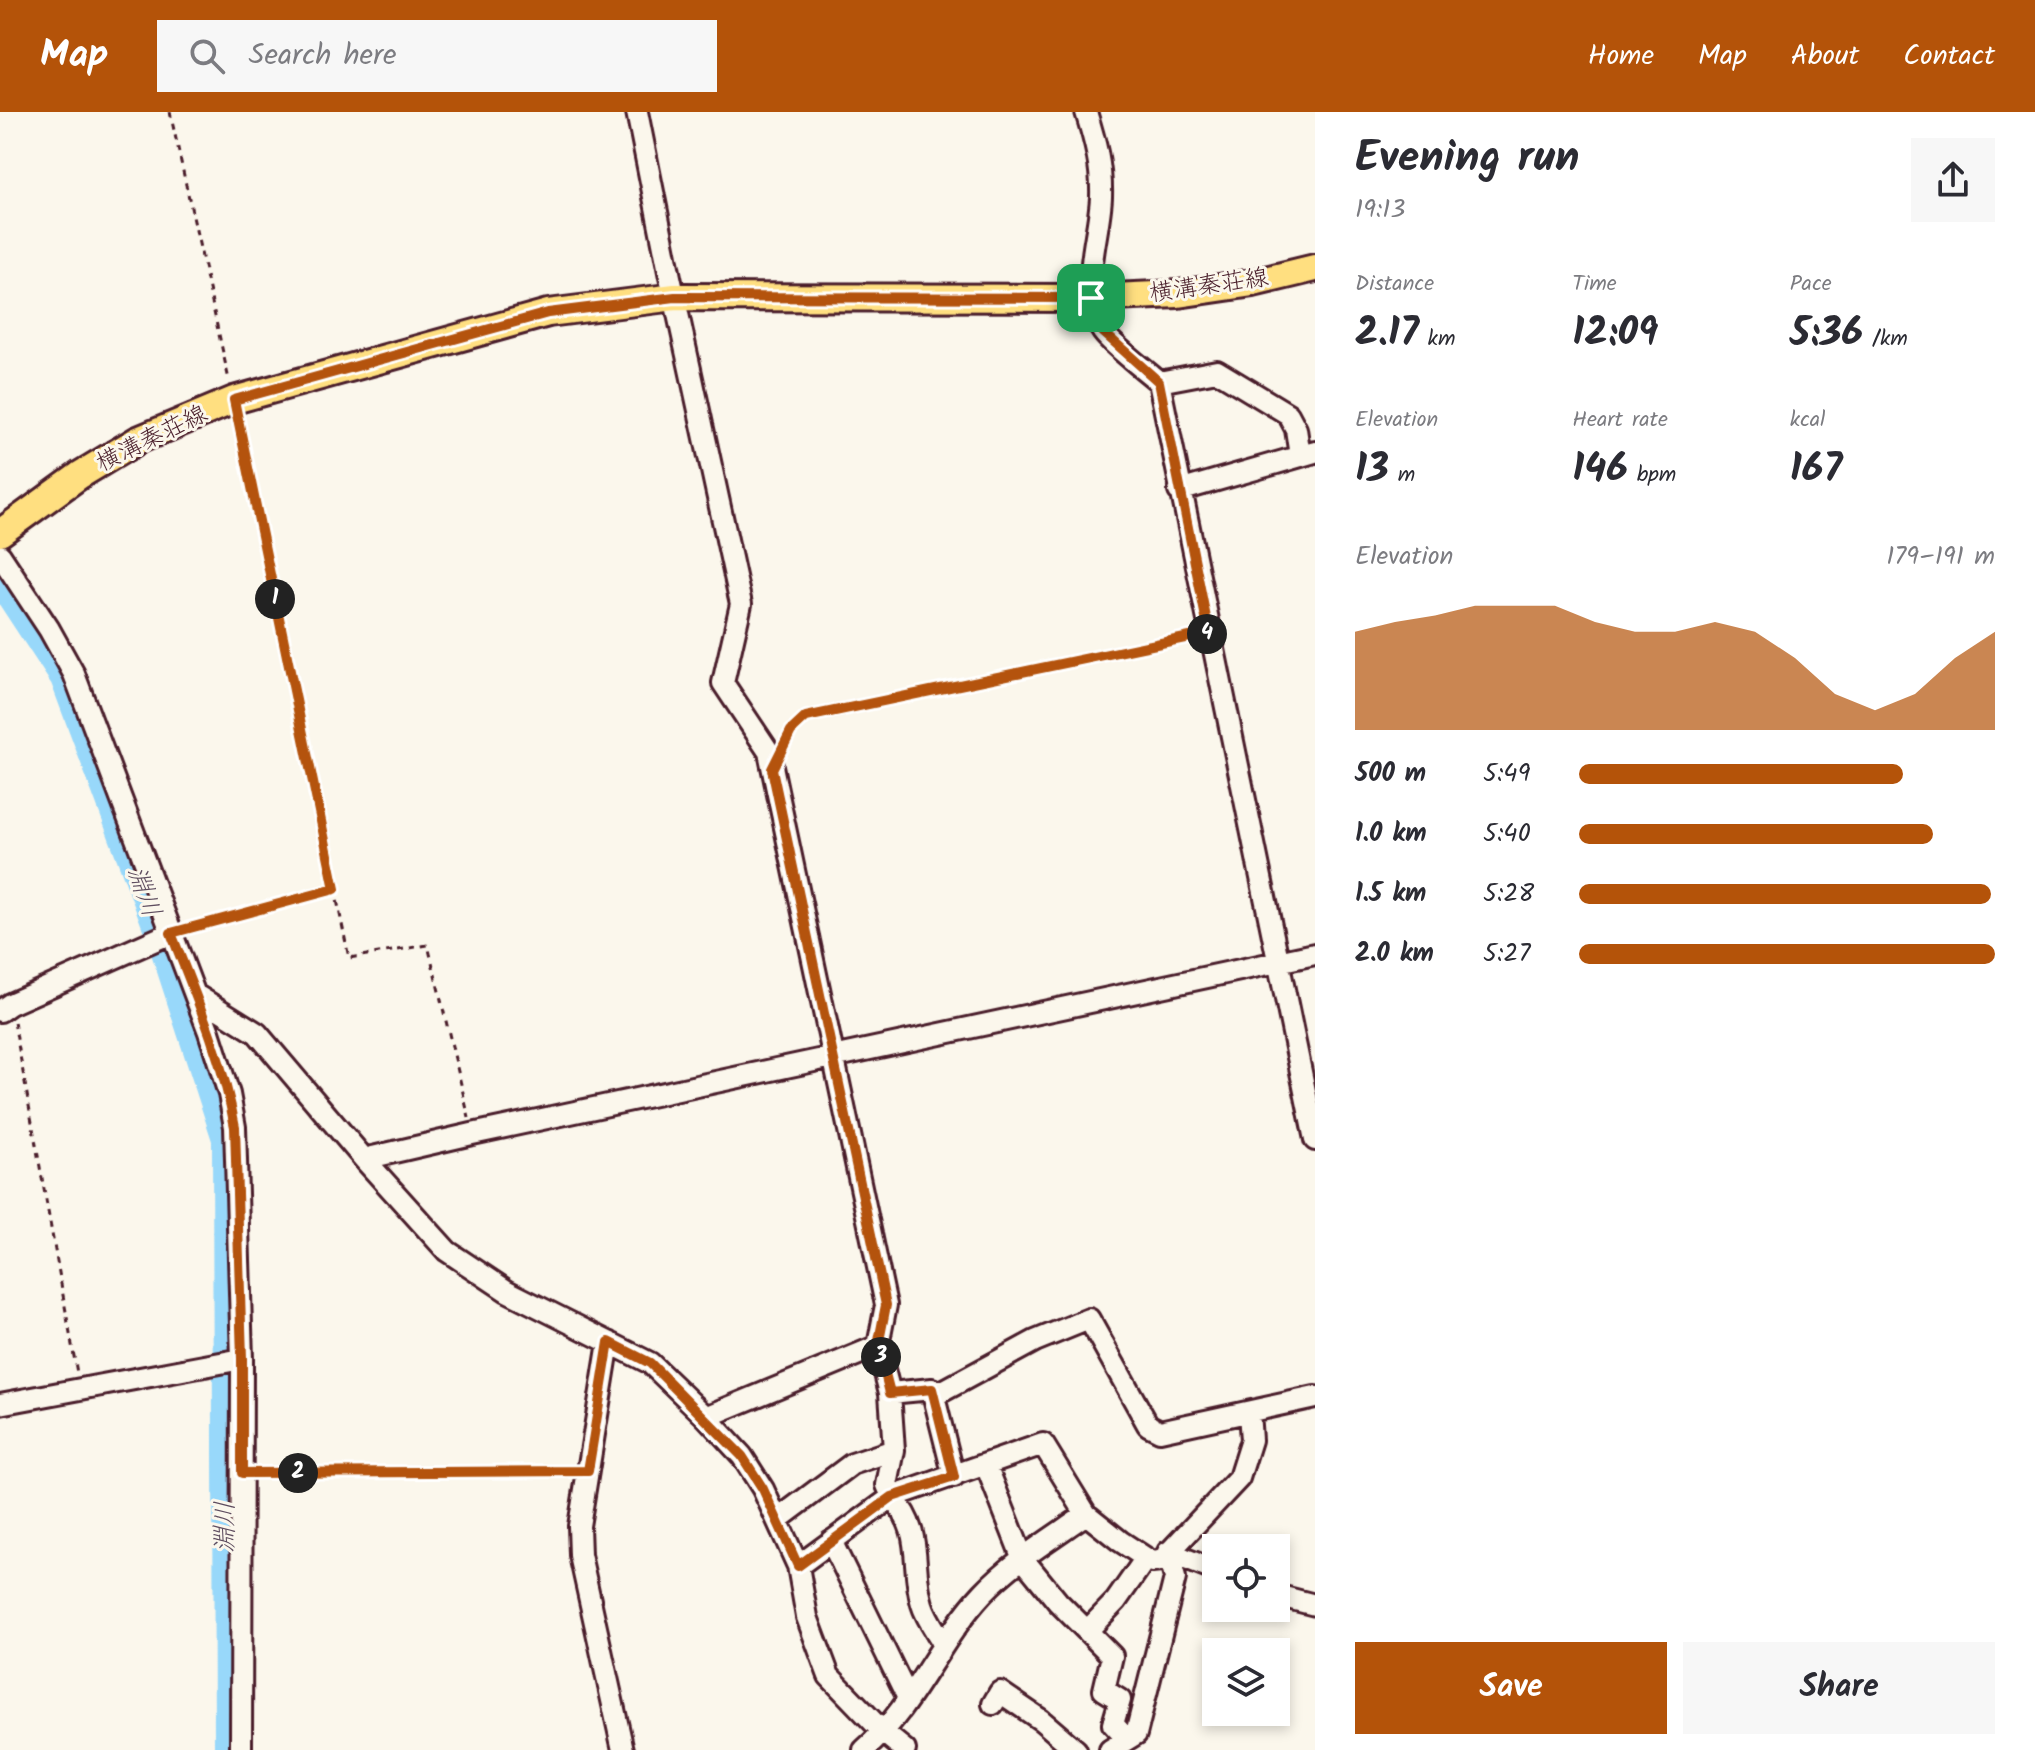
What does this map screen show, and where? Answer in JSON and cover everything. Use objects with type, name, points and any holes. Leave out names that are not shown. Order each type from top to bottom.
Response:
[{"type":"main road","name":"横溝秦荘線","points":[[0,533],[80,475],[138,440],[234,400],[548,313],[675,297],[1091,298],[1178,294],[1253,283],[1315,268]]},
{"type":"street","points":[[637,112],[741,604],[723,683],[769,752],[886,1305],[878,1346],[890,1393],[894,1450],[887,1485],[892,1497],[906,1513],[915,1544],[923,1607],[943,1643]]},
{"type":"street","points":[[1086,112],[1100,157],[1101,199],[1091,298],[1103,332],[1159,382],[1315,1140]]},
{"type":"street","points":[[1159,382],[1217,371],[1288,414],[1308,454],[1179,491]]},
{"type":"street","points":[[0,555],[49,629],[74,674],[196,995],[229,1094],[235,1127],[242,1359],[241,1750]]},
{"type":"street","points":[[5,1008],[171,933]]},
{"type":"street","points":[[364,1159],[1315,954]]},
{"type":"street","points":[[196,995],[257,1033],[447,1251],[507,1291],[650,1363],[706,1417],[742,1456],[763,1489],[798,1566],[807,1617],[829,1676],[884,1733],[905,1750]]},
{"type":"street","points":[[890,1393],[932,1389],[941,1392],[1035,1341],[1089,1319],[1148,1425],[1160,1431],[1315,1397]]},
{"type":"street","points":[[609,1342],[579,1526],[580,1555],[623,1750]]},
{"type":"street","points":[[706,1417],[878,1346]]},
{"type":"street","points":[[0,1404],[242,1359]]},
{"type":"street","points":[[932,1389],[954,1477]]},
{"type":"street","points":[[798,1566],[892,1497],[1043,1444],[1086,1514],[1152,1562],[1161,1561],[1239,1478],[1251,1440],[1249,1412]]},
{"type":"street","points":[[777,1520],[852,1464],[894,1450]]},
{"type":"street","points":[[986,1465],[1023,1559],[1058,1602],[1112,1656],[1104,1690],[1120,1700],[1113,1724],[1119,1745],[1136,1734],[1175,1578],[1168,1552]]},
{"type":"street","points":[[864,1750],[884,1733],[943,1643],[984,1592],[1023,1559],[1086,1514]]},
{"type":"street","points":[[831,1541],[908,1698]]},
{"type":"street","points":[[1168,1552],[1202,1565]]},
{"type":"street","points":[[1087,1631],[1116,1601],[1146,1558]]},
{"type":"street","points":[[1290,1599],[1315,1605]]},
{"type":"street","points":[[993,1704],[1000,1692],[1041,1720],[1076,1750]]},
{"type":"path","points":[[170,112],[234,400],[349,958],[428,945],[472,1134]]},
{"type":"path","points":[[772,769],[791,731],[806,717],[1209,633]]},
{"type":"path","points":[[171,933],[335,889]]},
{"type":"path","points":[[5,1008],[80,1388]]},
{"type":"path","points":[[242,1473],[588,1471]]},
{"type":"waterway","name":"淵川","points":[[0,582],[63,678],[157,930],[225,1139],[227,1750]]},
{"type":"route","points":[[675,297],[1091,298],[1103,332],[1159,382],[1209,633],[806,717],[791,731],[772,769],[886,1305],[878,1346],[890,1393],[932,1389],[954,1477],[892,1497],[798,1566],[763,1489],[742,1456],[650,1363],[609,1342],[588,1471],[242,1473],[235,1127],[229,1094],[209,1032],[171,933],[335,889],[234,400],[548,313],[675,297]]}]
